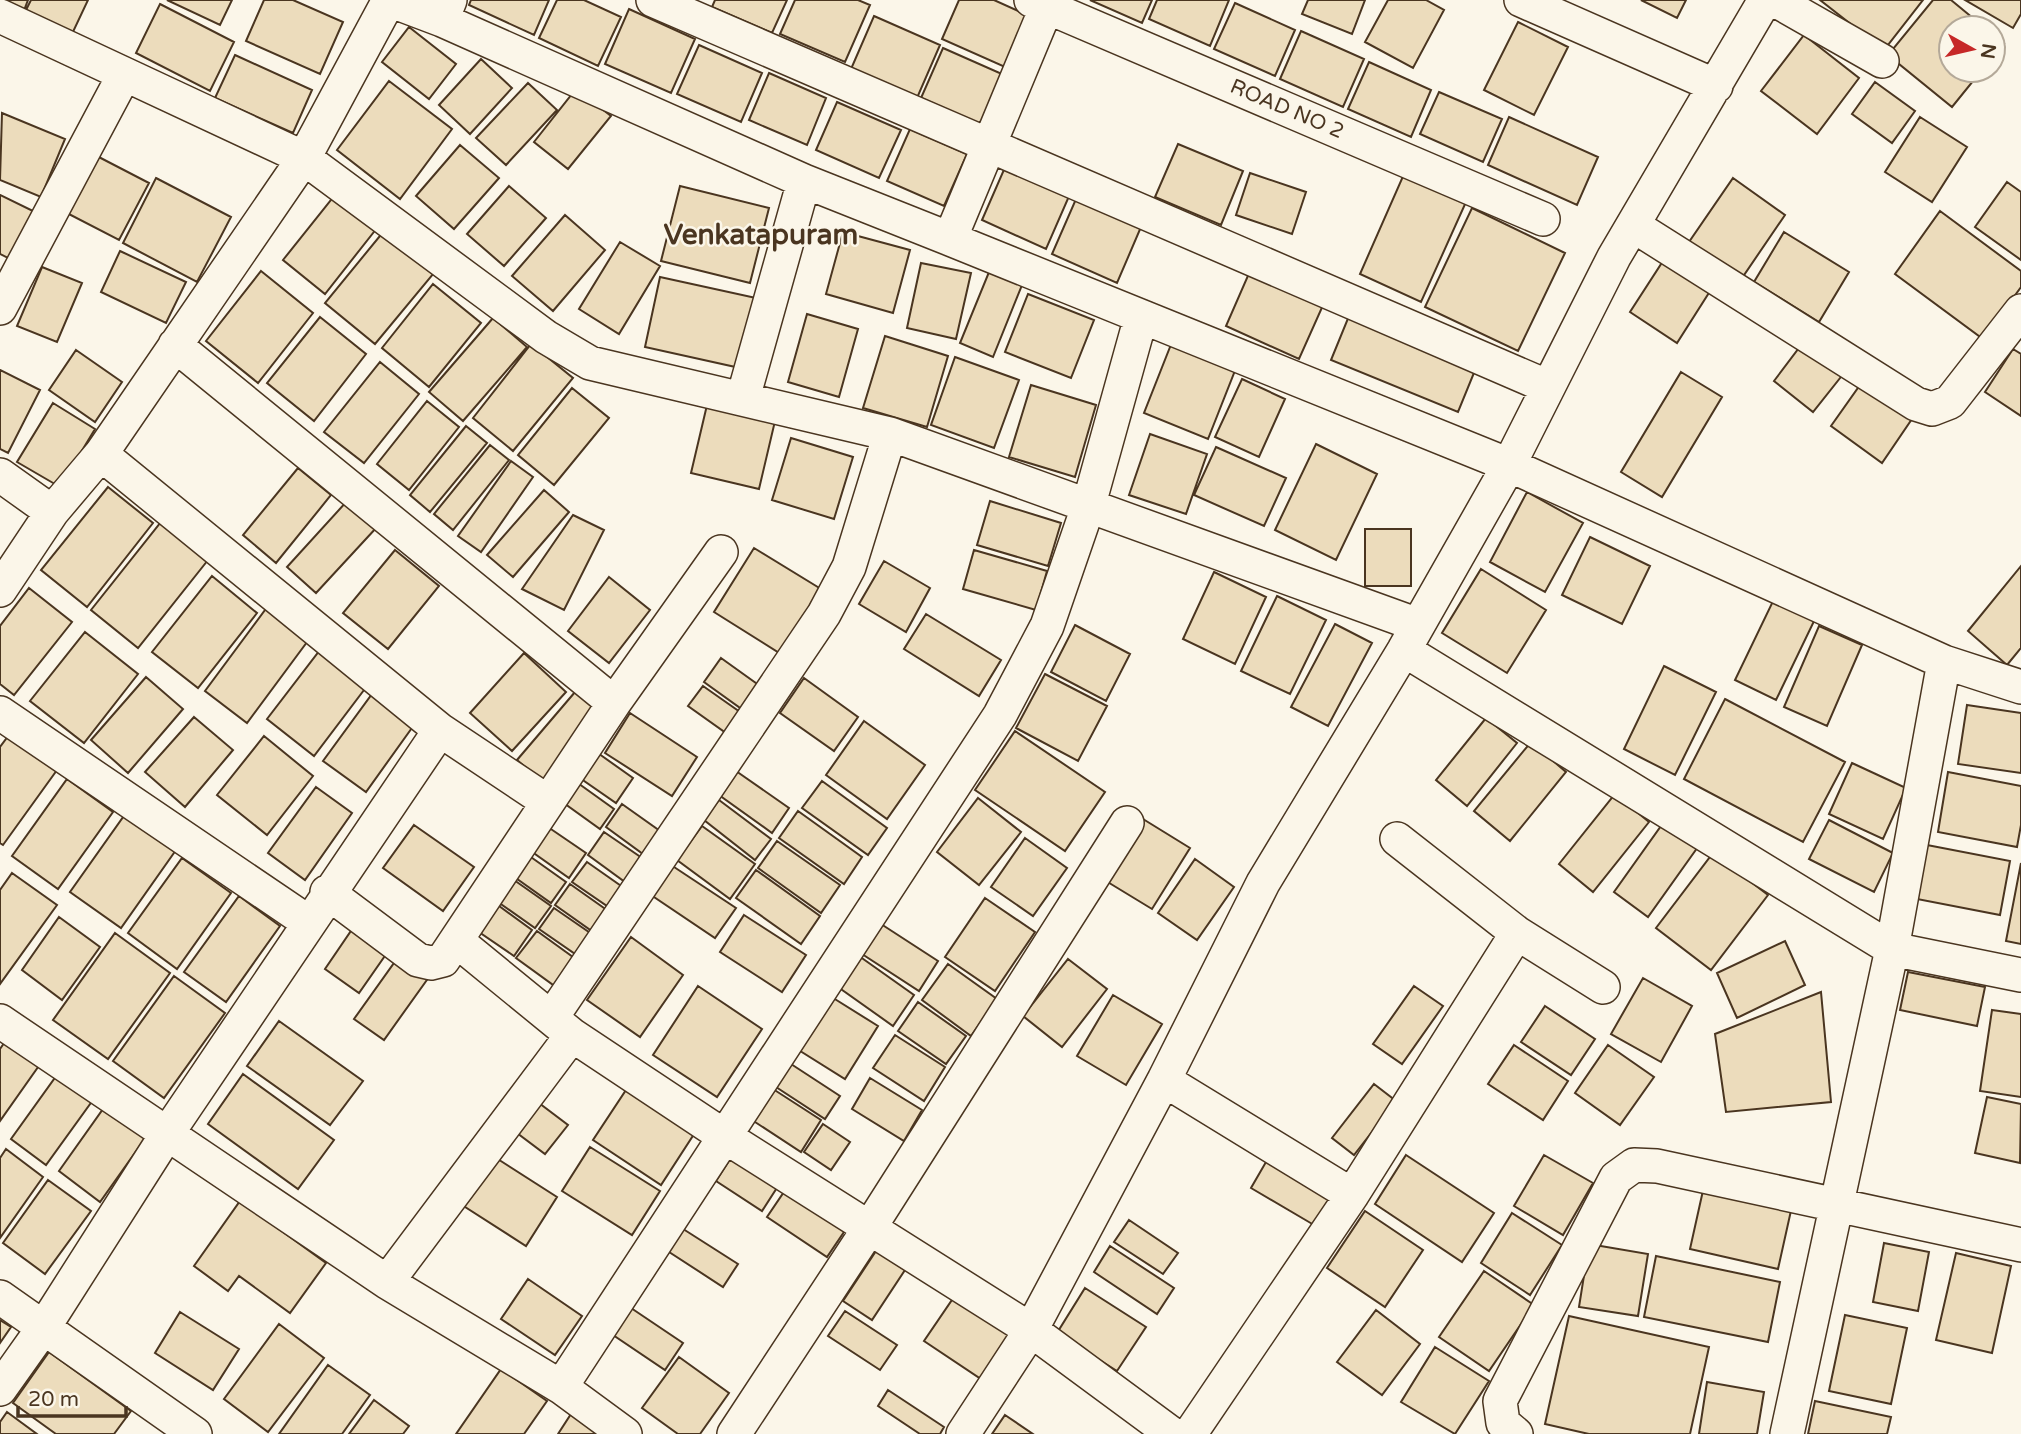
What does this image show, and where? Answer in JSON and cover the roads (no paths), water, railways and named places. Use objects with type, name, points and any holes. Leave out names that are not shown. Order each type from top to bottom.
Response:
[{"type":"street","points":[[0,590],[52,512],[101,453],[304,158],[389,0],[446,10],[804,181],[1509,465],[1944,662],[2021,687]]},
{"type":"street","points":[[653,0],[1546,386]]},
{"type":"street","points":[[1521,0],[1716,86]]},
{"type":"street","points":[[963,1434],[1031,1330],[1164,1080],[1263,883],[1411,638],[1509,465],[1546,386],[1614,257],[1765,0]]},
{"type":"street","points":[[1775,0],[1882,61]]},
{"type":"street","points":[[950,239],[988,146],[1039,3]]},
{"type":"street","name":"ROAD NO 2","points":[[1039,3],[1543,219]]},
{"type":"street","points":[[0,16],[304,158],[546,337],[590,363],[644,379],[743,398],[890,435],[1089,504],[1411,638],[1892,949],[2021,975]]},
{"type":"street","points":[[0,308],[124,75]]},
{"type":"street","points":[[743,398],[804,181]]},
{"type":"street","points":[[1634,226],[1916,404],[1932,409],[1950,402],[2021,311]]},
{"type":"street","points":[[561,1387],[1000,715],[1047,626],[1089,504],[1141,317]]},
{"type":"street","points":[[175,345],[614,703]]},
{"type":"street","points":[[387,1282],[562,1026],[824,614],[849,567],[890,435]]},
{"type":"street","points":[[101,453],[440,730],[548,802]]},
{"type":"street","points":[[0,475],[52,512]]},
{"type":"street","points":[[327,892],[418,960],[431,963],[443,960],[614,703],[721,552]]},
{"type":"street","points":[[1787,1434],[1892,949],[1944,662]]},
{"type":"street","points":[[0,713],[307,922]]},
{"type":"street","points":[[0,1389],[44,1326],[166,1134],[327,892],[440,730]]},
{"type":"street","points":[[734,1434],[870,1227],[1127,823]]},
{"type":"street","points":[[1397,839],[1517,933],[1603,987]]},
{"type":"street","points":[[1190,1434],[1352,1195],[1517,933]]},
{"type":"street","points":[[457,941],[562,1026],[724,1136],[1031,1330],[1172,1434]]},
{"type":"street","points":[[0,1021],[387,1282],[561,1387],[625,1434]]},
{"type":"street","points":[[1164,1080],[1352,1195]]},
{"type":"street","points":[[1516,1434],[1503,1423],[1500,1401],[1616,1178],[1634,1166],[1657,1166],[2021,1245]]},
{"type":"street","points":[[0,1297],[195,1434]]},
{"type":"district","name":"Venkatapuram","points":[[761,235]]}]
